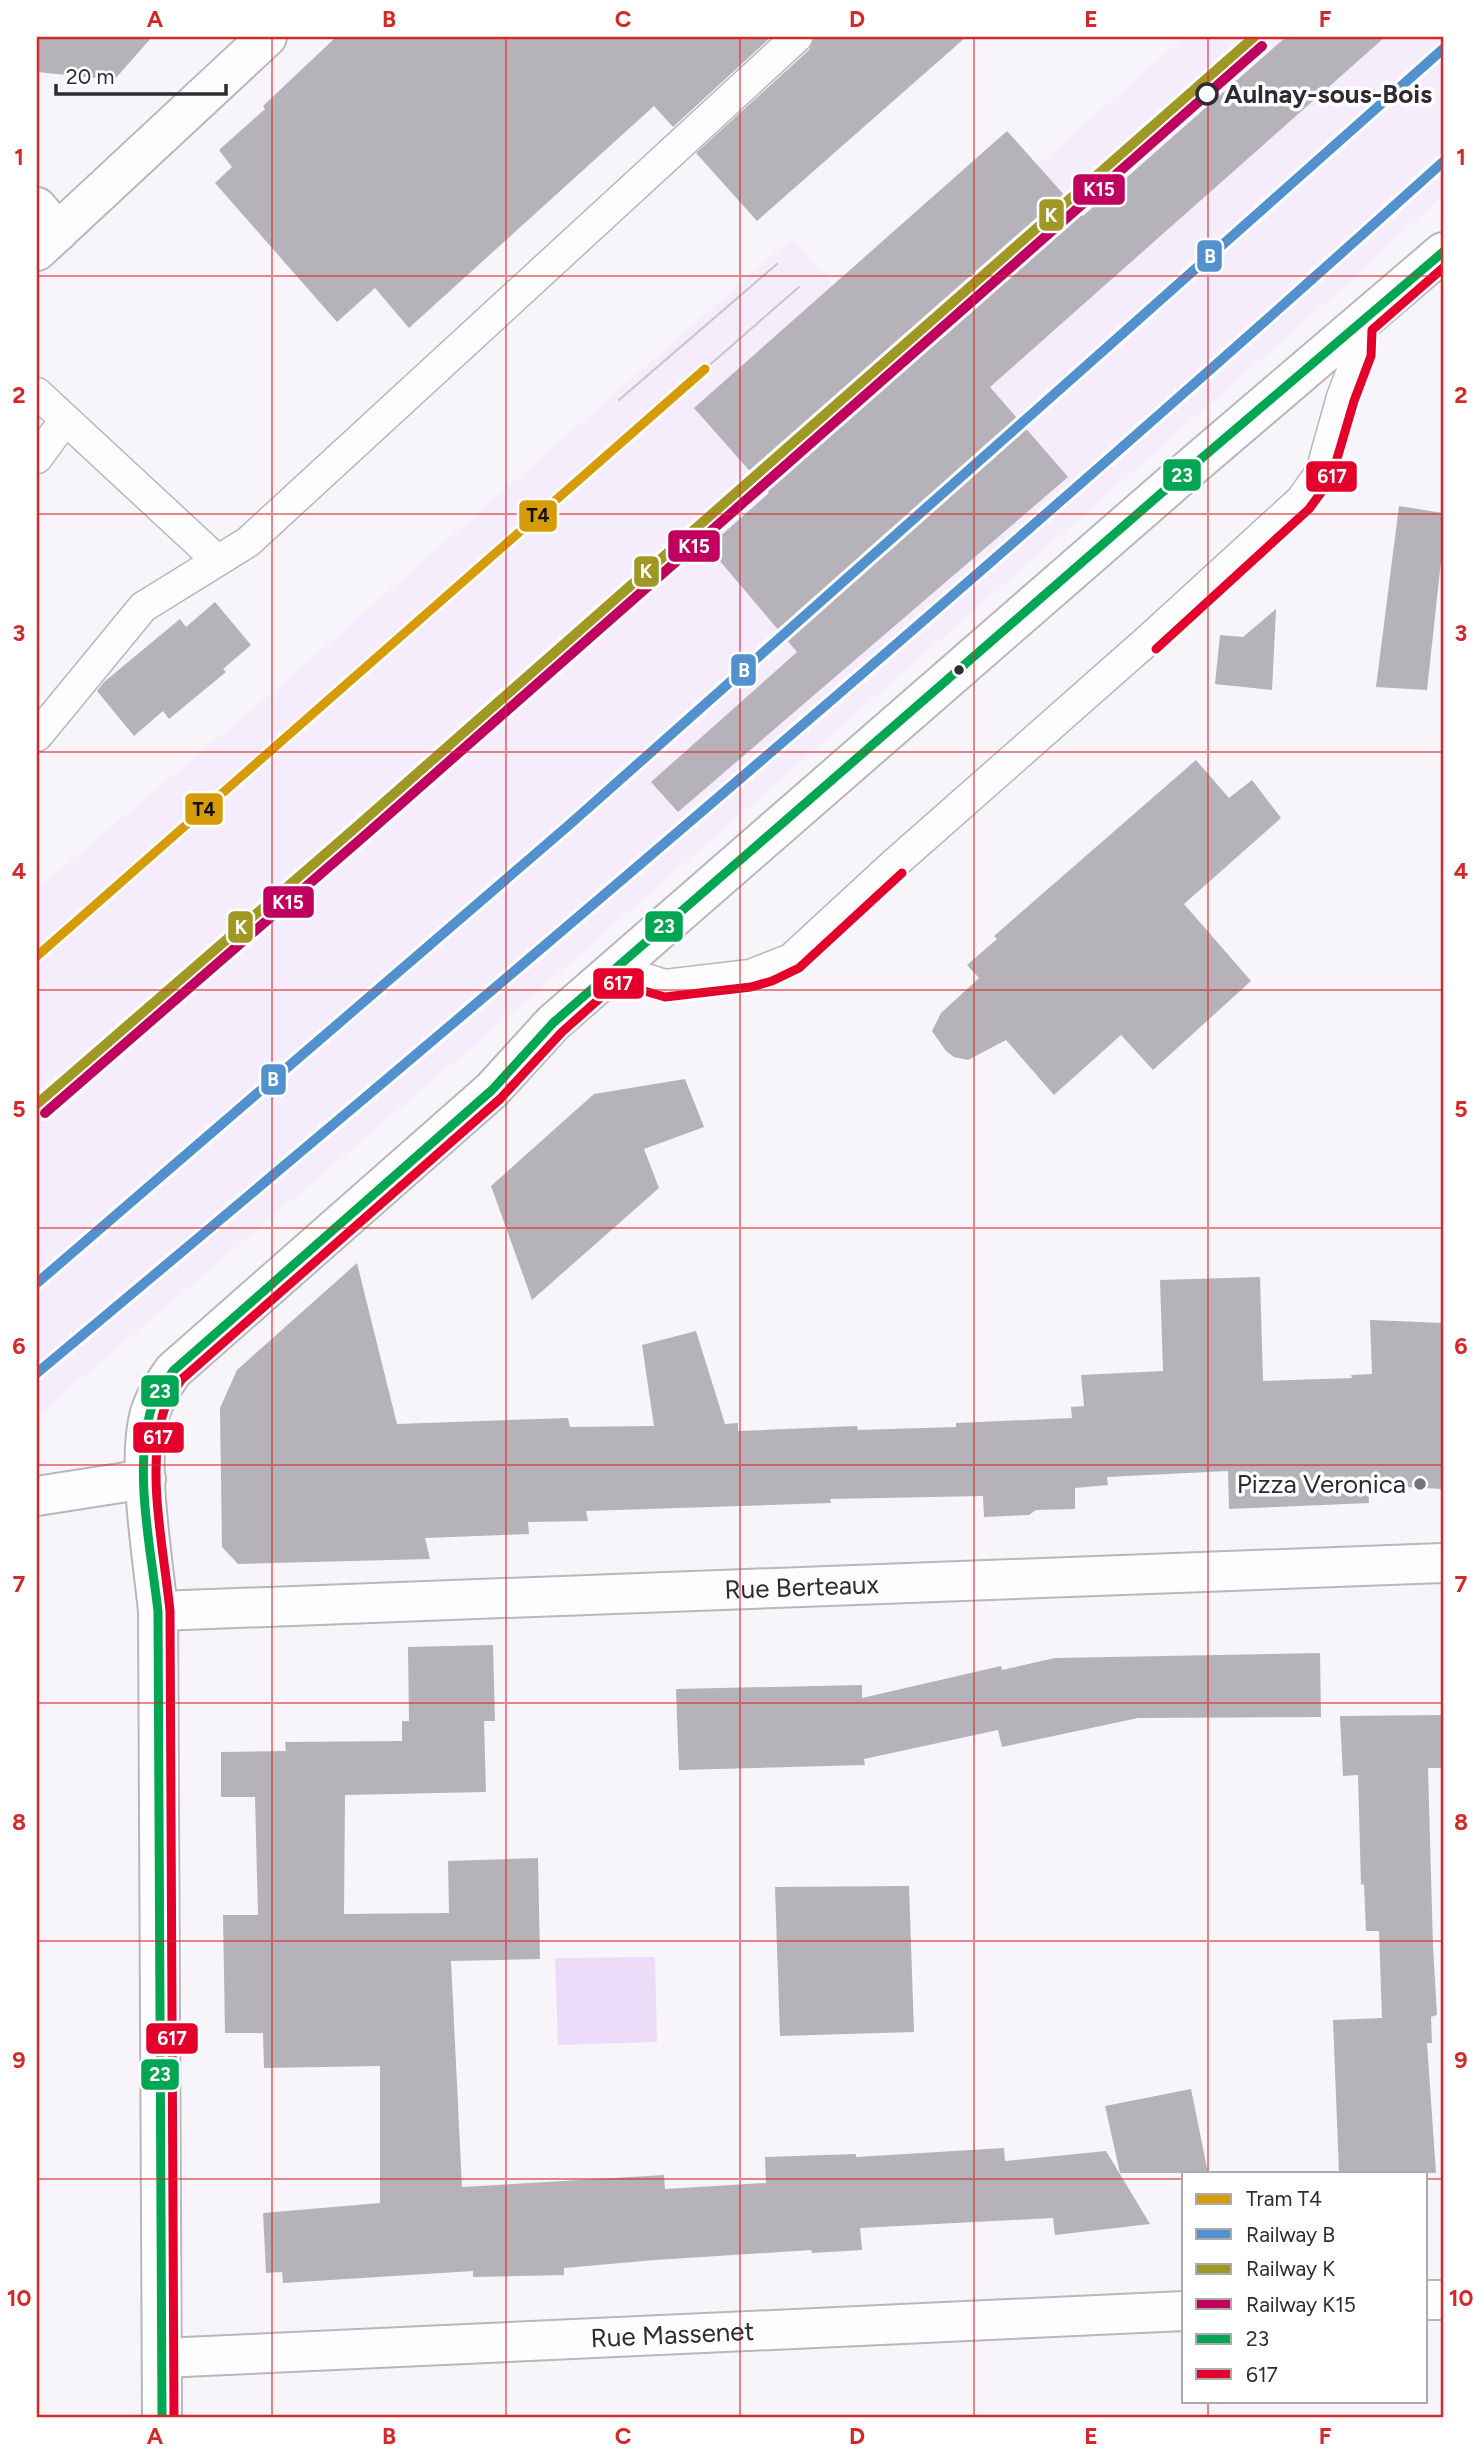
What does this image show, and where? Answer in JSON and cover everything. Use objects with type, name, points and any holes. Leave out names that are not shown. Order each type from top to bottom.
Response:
[{"type":"street","points":[[44,230],[267,37]]},
{"type":"street","points":[[162,2418],[158,1611],[146,1479],[146,1436],[150,1414],[160,1389],[173,1371],[492,1090],[553,1023],[1443,253]]},
{"type":"street","points":[[37,1496],[146,1479]]},
{"type":"street","name":"Rue Berteaux","points":[[158,1611],[1443,1563]]},
{"type":"street","name":"Rue Massenet","points":[[162,2358],[1182,2311]]},
{"type":"lane","points":[[37,736],[143,607],[248,542],[797,37]]},
{"type":"lane","points":[[614,969],[665,985],[750,975],[791,959],[1301,500],[1321,472],[1342,397],[1359,353],[1360,324]]},
{"type":"lane","points":[[37,393],[218,560]]},
{"type":"lane","points":[[37,458],[65,420]]},
{"type":"shaded area","points":[[1184,37],[1443,37],[1443,195],[1343,288],[544,986],[37,1416],[37,889],[273,692],[792,238],[862,319]]},
{"type":"shaded area","points":[[655,1957],[657,2042],[558,2045],[555,1958]]},
{"type":"building","points":[[37,37],[152,37],[114,80],[37,72]]},
{"type":"building","points":[[336,37],[771,37],[673,127],[654,106],[409,328],[375,288],[337,322],[215,183],[232,167],[219,150],[265,109],[263,106]]},
{"type":"building","points":[[814,37],[966,37],[757,221],[696,153],[809,50]]},
{"type":"building","points":[[1286,37],[1385,37],[990,387],[1068,477],[678,812],[651,782],[797,652],[708,547],[769,493],[694,408],[1007,131],[1083,216]]},
{"type":"building","points":[[1399,506],[1443,513],[1443,543],[1427,690],[1376,687]]},
{"type":"building","points":[[215,602],[251,645],[223,669],[226,672],[169,719],[163,711],[134,736],[97,691],[104,682],[180,619],[186,627]]},
{"type":"building","points":[[1276,609],[1272,690],[1215,684],[1220,635],[1243,637]]},
{"type":"building","points":[[1196,760],[1229,798],[1252,780],[1281,818],[1184,904],[1251,981],[1153,1070],[1121,1035],[1054,1095],[1006,1040],[968,1060],[954,1057],[946,1051],[932,1031],[941,1013],[979,978],[967,965],[997,939],[994,936]]},
{"type":"building","points":[[685,1079],[704,1127],[644,1149],[659,1188],[532,1300],[491,1186],[594,1094]]},
{"type":"building","points":[[357,1263],[397,1424],[568,1418],[570,1427],[654,1426],[642,1345],[696,1331],[725,1424],[738,1423],[738,1431],[857,1426],[858,1430],[956,1427],[956,1423],[1072,1418],[1071,1407],[1084,1406],[1081,1375],[1163,1371],[1160,1280],[1260,1277],[1263,1381],[1352,1378],[1351,1375],[1372,1374],[1370,1320],[1443,1323],[1443,1489],[1368,1485],[1369,1503],[1229,1509],[1228,1471],[1107,1477],[1108,1485],[1075,1488],[1075,1509],[1036,1510],[1029,1515],[984,1517],[983,1496],[830,1499],[831,1503],[586,1511],[588,1521],[528,1522],[529,1534],[425,1538],[430,1559],[238,1564],[222,1547],[220,1408],[237,1370]]},
{"type":"building","points":[[493,1645],[495,1721],[484,1721],[486,1792],[345,1795],[344,1914],[449,1913],[448,1861],[538,1858],[540,1959],[451,1961],[462,2187],[664,2175],[665,2189],[766,2183],[765,2157],[856,2154],[856,2157],[1004,2148],[1005,2161],[1106,2151],[1150,2224],[1055,2235],[1053,2218],[860,2228],[862,2250],[812,2253],[811,2250],[655,2260],[564,2268],[564,2275],[473,2277],[473,2271],[283,2283],[282,2272],[266,2273],[263,2213],[380,2203],[380,2066],[264,2068],[263,2033],[225,2033],[223,1915],[258,1915],[255,1797],[221,1797],[221,1752],[286,1751],[285,1742],[402,1741],[402,1721],[409,1721],[408,1647]]},
{"type":"building","points":[[1320,1653],[1321,1717],[1138,1718],[1002,1747],[998,1730],[864,1759],[865,1765],[679,1770],[676,1689],[862,1685],[862,1698],[1001,1666],[1002,1670],[1055,1658]]},
{"type":"building","points":[[1443,1715],[1443,1768],[1428,1768],[1437,2015],[1431,2017],[1432,2043],[1427,2043],[1436,2173],[1339,2172],[1333,2020],[1382,2018],[1379,1931],[1366,1931],[1364,1884],[1361,1885],[1358,1775],[1343,1776],[1340,1716]]},
{"type":"building","points":[[909,1886],[914,2032],[780,2036],[775,1887]]},
{"type":"building","points":[[1191,2089],[1208,2172],[1120,2173],[1105,2106]]},
{"type":"tram line","points":[[619,400],[777,264]]},
{"type":"tram line","points":[[705,369],[799,287]]},
{"type":"tram line","name":"T4","points":[[37,956],[705,369]]},
{"type":"rail line","name":"K","points":[[37,1104],[354,829],[1254,37]]},
{"type":"rail line","name":"K15","points":[[45,1113],[362,838],[1262,46]]},
{"type":"rail line","name":"B","points":[[37,1283],[569,825],[1443,49]]},
{"type":"rail line","name":"B","points":[[37,1373],[746,774],[1096,470],[1443,162]]},
{"type":"transit line","name":"23","points":[[162,2418],[158,1611],[144,1486],[145,1436],[150,1413],[160,1391],[173,1371],[492,1090],[553,1023],[1189,469],[1443,252]]},
{"type":"transit line","name":"617","points":[[1156,649],[1309,509],[1331,479],[1354,401],[1371,356],[1372,330],[1443,268]]},
{"type":"transit line","name":"617","points":[[174,2418],[170,1611],[156,1488],[158,1440],[168,1402],[182,1379],[500,1099],[562,1032],[617,983],[665,997],[751,987],[772,981],[799,968],[902,873]]},
{"type":"place","name":"Aulnay-sous-Bois","points":[[1207,94]]},
{"type":"place","name":"Pizza Veronica","points":[[1420,1484]]}]
